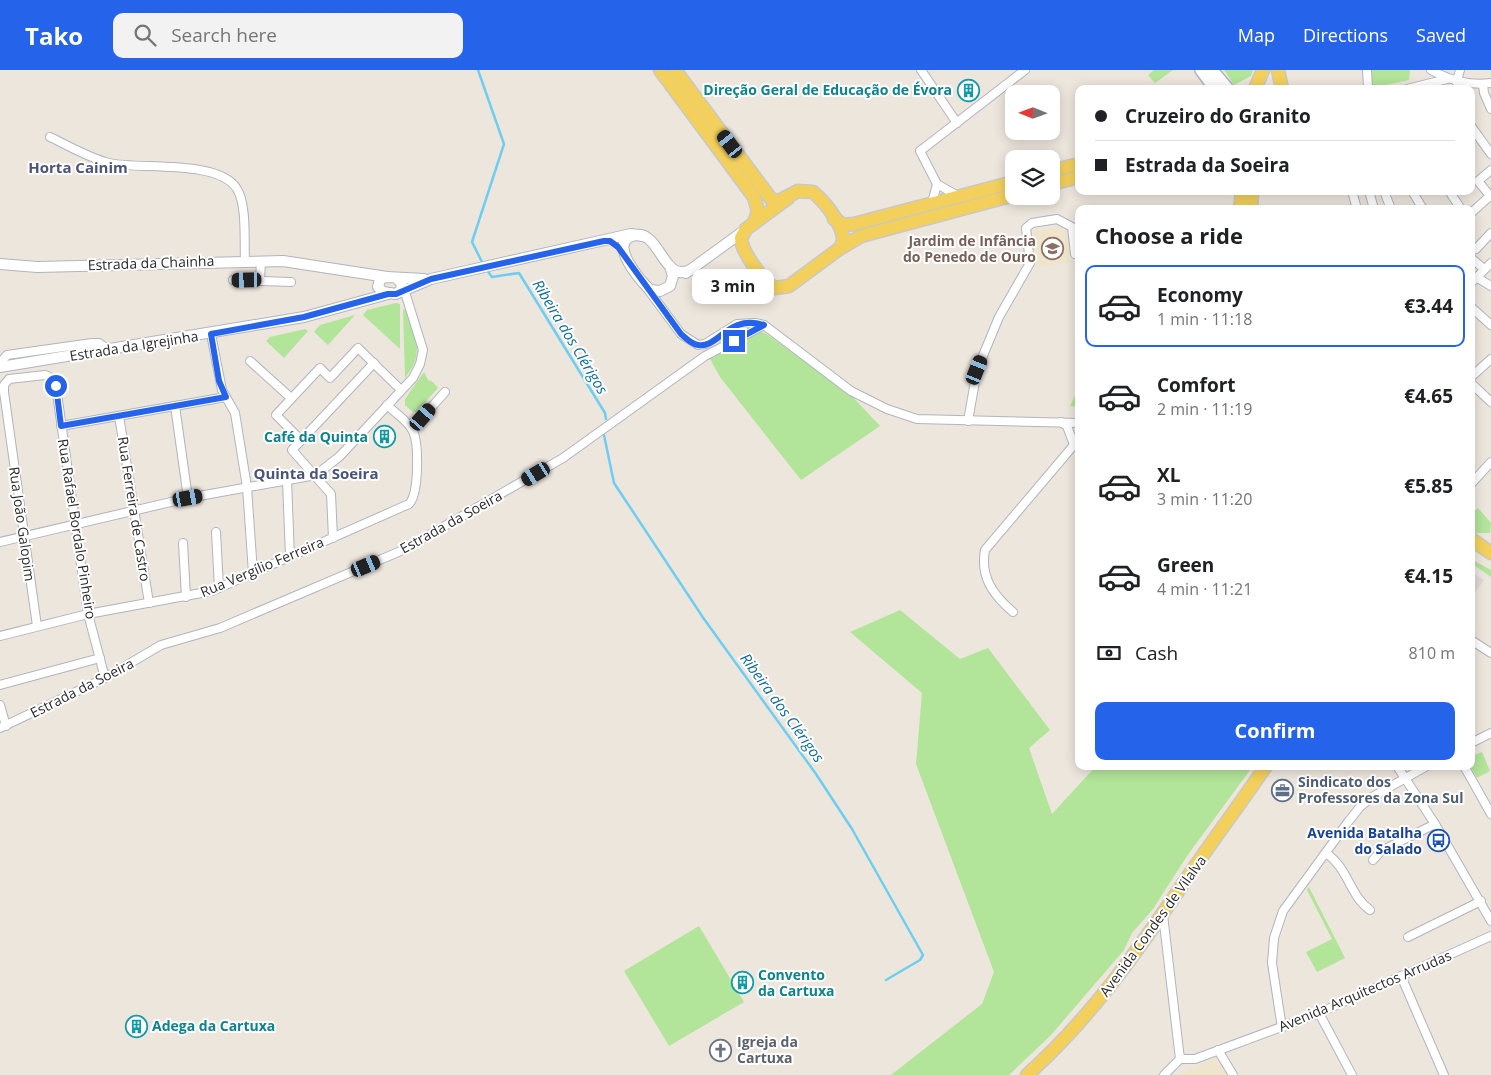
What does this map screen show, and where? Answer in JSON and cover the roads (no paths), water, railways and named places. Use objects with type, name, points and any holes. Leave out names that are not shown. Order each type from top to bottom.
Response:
[{"type":"main road","points":[[660,70],[754,198],[758,211],[741,238],[742,246],[768,284],[779,288],[789,286],[839,249],[861,236],[1005,196]]},
{"type":"main road","points":[[675,70],[768,196],[779,202],[805,190],[813,192],[834,219],[844,237],[839,249]]},
{"type":"main road","points":[[1201,70],[1212,85]]},
{"type":"main road","points":[[1212,70],[1225,85]]},
{"type":"main road","points":[[1257,85],[1263,70]]},
{"type":"main road","points":[[1278,70],[1281,85]]},
{"type":"main road","points":[[1060,169],[1075,165]]},
{"type":"main road","points":[[1060,182],[1075,178]]},
{"type":"main road","points":[[834,219],[844,225],[854,224],[1005,184]]},
{"type":"main road","points":[[750,226],[792,195]]},
{"type":"main road","points":[[1475,543],[1491,553]]},
{"type":"main road","points":[[1475,550],[1491,558]]},
{"type":"main road","name":"Avenida Condes de Vilalva","points":[[1027,1075],[1054,1052],[1092,1010],[1152,930],[1263,770]]},
{"type":"street","points":[[920,70],[957,123]]},
{"type":"street","points":[[958,196],[937,184],[920,151],[1025,70]]},
{"type":"street","points":[[1367,70],[1368,85]]},
{"type":"street","points":[[1431,70],[1458,85],[1487,84],[1484,93],[1491,109]]},
{"type":"street","points":[[1458,85],[1460,70]]},
{"type":"street","points":[[1423,85],[1447,79]]},
{"type":"street","points":[[1475,132],[1491,154]]},
{"type":"street","points":[[50,137],[111,164],[172,166],[227,179],[237,188],[242,202],[245,260]]},
{"type":"street","points":[[1475,209],[1490,196],[1478,181],[1491,170]]},
{"type":"street","points":[[932,203],[937,184]]},
{"type":"street","points":[[968,421],[977,370],[999,318],[1030,263],[1026,228],[1032,223],[1057,219],[1072,227],[1075,254]]},
{"type":"street","points":[[720,249],[750,226]]},
{"type":"street","points":[[1476,249],[1491,233]]},
{"type":"street","points":[[355,303],[378,286],[380,279],[396,286],[631,234],[643,236],[651,241],[670,266],[678,272],[690,270]]},
{"type":"street","points":[[626,258],[623,248],[626,240],[633,236],[643,236]]},
{"type":"street","points":[[604,241],[616,244],[681,334],[698,345],[705,344],[737,324],[745,322],[764,325],[851,391],[887,409],[917,419],[1075,423]]},
{"type":"street","points":[[646,286],[656,292],[668,287],[726,245],[734,245],[746,253]]},
{"type":"street","name":"Estrada da Chainha","points":[[0,264],[37,267],[245,260],[305,263],[361,274],[396,286]]},
{"type":"street","points":[[260,280],[261,261]]},
{"type":"street","points":[[1475,261],[1484,269]]},
{"type":"street","points":[[1475,279],[1491,263]]},
{"type":"street","points":[[664,310],[660,299],[673,276],[670,266]]},
{"type":"street","points":[[361,274],[378,286]]},
{"type":"street","points":[[233,280],[291,282]]},
{"type":"street","points":[[1475,280],[1491,286]]},
{"type":"street","points":[[0,542],[75,526],[188,498],[316,475],[340,456],[387,406],[413,378],[420,364],[423,350],[396,286]]},
{"type":"street","name":"Estrada da Igrejinha","points":[[0,365],[211,334],[304,317],[355,303],[396,286]]},
{"type":"street","points":[[1475,311],[1491,325]]},
{"type":"street","name":"Estrada da Soeira","points":[[3,727],[106,678],[161,645],[220,628],[403,550],[563,458],[705,356],[764,325]]},
{"type":"street","points":[[211,334],[219,381],[235,413],[248,487],[253,573]]},
{"type":"street","points":[[301,440],[276,415],[320,368],[330,378],[358,348],[401,390]]},
{"type":"street","points":[[1475,373],[1491,359]]},
{"type":"street","points":[[250,360],[291,398]]},
{"type":"street","points":[[333,538],[332,494],[292,450],[374,363]]},
{"type":"street","name":"Rua Rafael Bordalo Pinheiro","points":[[4,392],[4,385],[9,379],[45,375],[52,378],[56,386],[88,614],[106,678]]},
{"type":"street","points":[[1475,387],[1491,402]]},
{"type":"street","name":"Rua João Galopim","points":[[4,392],[23,538],[37,626]]},
{"type":"street","points":[[387,406],[412,429],[445,392]]},
{"type":"street","points":[[61,426],[226,397]]},
{"type":"street","points":[[174,406],[188,498]]},
{"type":"street","name":"Rua Ferreira de Castro","points":[[119,416],[149,603]]},
{"type":"street","points":[[1061,422],[1067,426],[1075,439]]},
{"type":"street","name":"Rua Vergílio Ferreira","points":[[0,636],[88,614],[186,597],[219,588],[410,504],[416,493],[416,447],[412,429]]},
{"type":"street","points":[[1013,612],[998,599],[987,580],[982,563],[985,550],[1075,442]]},
{"type":"street","points":[[1475,480],[1491,462]]},
{"type":"street","points":[[287,480],[290,557]]},
{"type":"street","points":[[216,532],[219,588]]},
{"type":"street","points":[[183,543],[186,597]]},
{"type":"street","points":[[1475,643],[1491,653]]},
{"type":"street","points":[[0,685],[100,658]]},
{"type":"street","points":[[0,704],[3,727]]},
{"type":"street","points":[[1475,741],[1491,733]]},
{"type":"street","points":[[1400,770],[1481,901],[1491,921]]},
{"type":"street","points":[[1282,1028],[1272,963],[1274,938],[1283,911],[1360,807],[1418,770]]},
{"type":"street","points":[[1466,770],[1491,814]]},
{"type":"street","points":[[1373,860],[1381,851],[1434,824]]},
{"type":"street","points":[[1326,853],[1341,866],[1359,900],[1370,910]]},
{"type":"street","points":[[1408,937],[1481,901]]},
{"type":"street","points":[[1162,914],[1180,1059],[1164,1075]]},
{"type":"street","points":[[1152,930],[1166,948]]},
{"type":"street","name":"Avenida Arquitectos Arrudas","points":[[1180,1059],[1195,1059],[1282,1028],[1491,936]]},
{"type":"street","points":[[1401,976],[1444,1075]]},
{"type":"street","points":[[1319,1013],[1352,1075]]},
{"type":"street","points":[[1218,1050],[1233,1075]]},
{"type":"waterway","name":"Ribeira dos Clérigos","points":[[478,70],[504,144],[472,242],[483,264]]},
{"type":"waterway","name":"Ribeira dos Clérigos","points":[[487,270],[492,277],[519,273],[605,413],[606,419]]},
{"type":"waterway","name":"Ribeira dos Clérigos","points":[[604,435],[614,483],[704,619],[816,774],[852,829],[923,955],[920,960],[886,980]]},
{"type":"place","name":"Direção Geral de Educação de Évora","points":[[968,90]]},
{"type":"place","name":"Jardim de Infância do Penedo de Ouro","points":[[1052,249]]},
{"type":"place","name":"Café da Quinta","points":[[384,437]]},
{"type":"place","name":"Sindicato dos Professores da Zona Sul","points":[[1282,790]]},
{"type":"place","name":"Avenida Batalha do Salado","points":[[1438,841]]},
{"type":"place","name":"Convento da Cartuxa","points":[[742,983]]},
{"type":"place","name":"Adega da Cartuxa","points":[[136,1026]]},
{"type":"place","name":"Igreja da Cartuxa","points":[[721,1050]]},
{"type":"district","name":"Horta Cainim","points":[[78,168]]},
{"type":"district","name":"Quinta da Soeira","points":[[316,474]]}]
